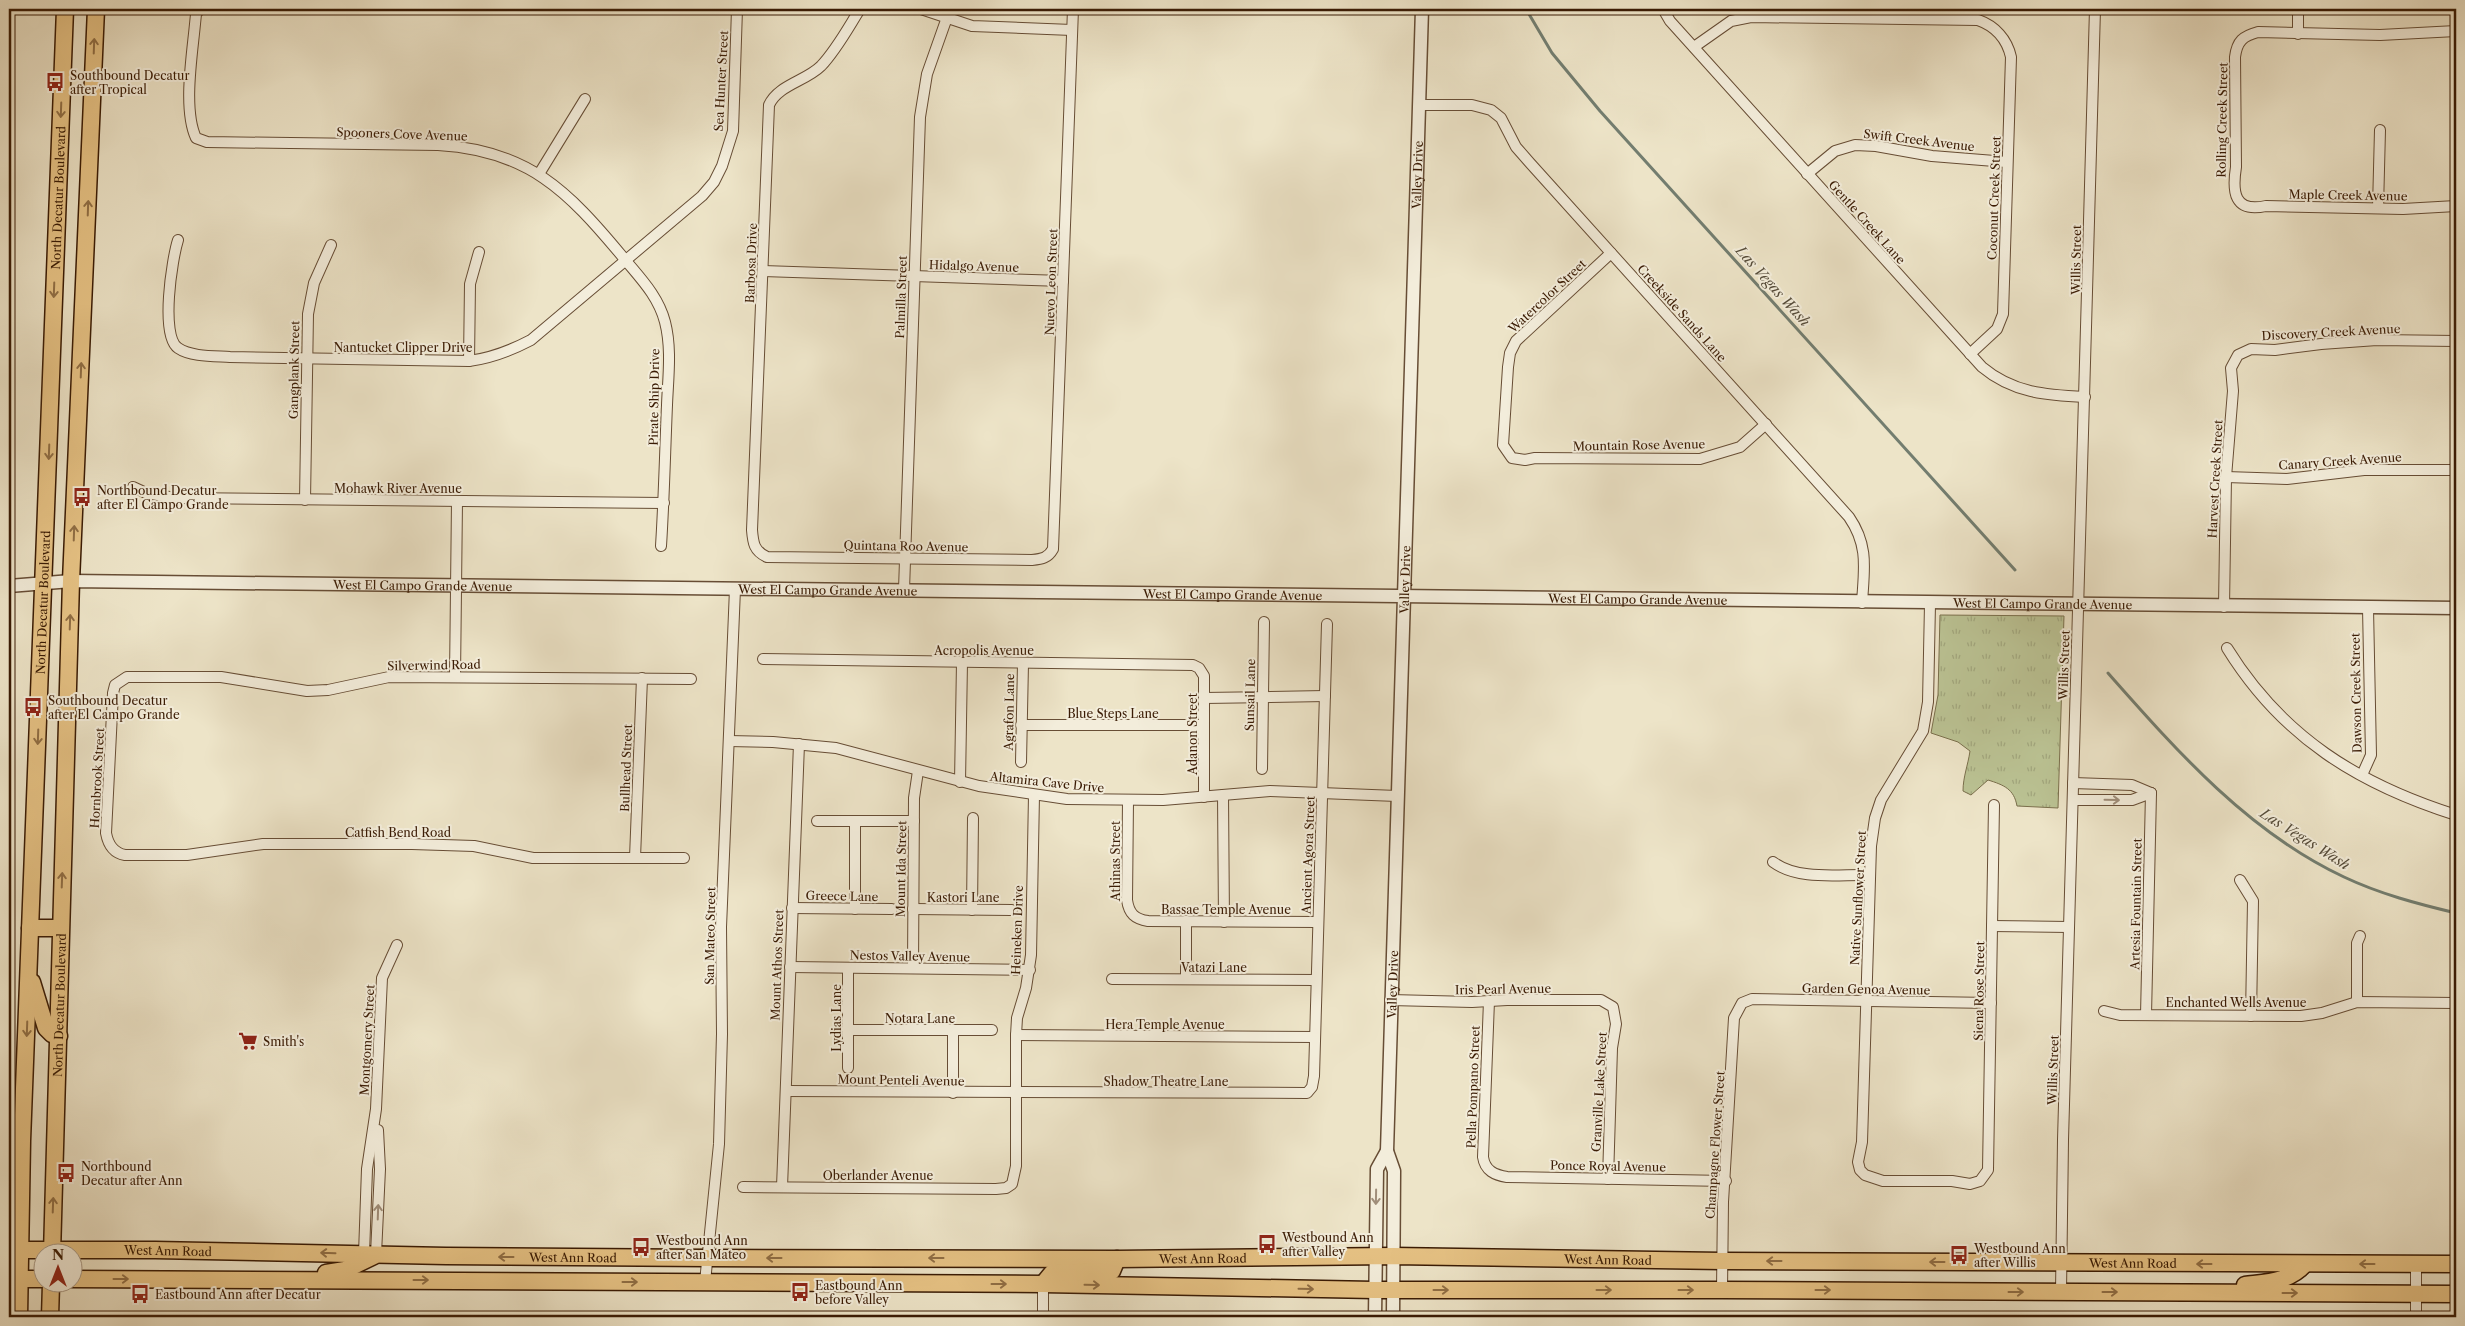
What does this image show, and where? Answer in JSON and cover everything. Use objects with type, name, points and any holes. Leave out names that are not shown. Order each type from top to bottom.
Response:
[{"type":"main road","name":"North Decatur Boulevard","points":[[19,1317],[15,1279],[15,1250],[22,1141],[65,9]]},
{"type":"main road","name":"North Decatur Boulevard","points":[[52,1244],[59,1036],[60,928],[72,582],[96,9]]},
{"type":"main road","points":[[30,928],[60,928]]},
{"type":"main road","points":[[28,973],[46,1028],[59,1036]]},
{"type":"main road","name":"West Ann Road","points":[[15,1250],[32,1250]]},
{"type":"main road","name":"West Ann Road","points":[[82,1251],[707,1258],[1117,1259],[1393,1256],[1722,1261],[2456,1264]]},
{"type":"main road","points":[[285,1280],[345,1270],[370,1254]]},
{"type":"main road","points":[[372,1280],[389,1266],[446,1256]]},
{"type":"main road","points":[[985,1258],[1012,1268],[1043,1284],[1052,1273],[1112,1271],[1117,1259]]},
{"type":"main road","points":[[2183,1293],[2284,1279],[2297,1274],[2306,1264]]},
{"type":"main road","points":[[15,1279],[32,1279]]},
{"type":"main road","name":"West Ann Road","points":[[82,1279],[1043,1284],[1374,1290],[2456,1294]]},
{"type":"main road","points":[[50,1317],[51,1294]]},
{"type":"street","name":"Spooners Cove Avenue","points":[[200,9],[196,14],[194,24],[190,102],[192,130],[196,138],[207,142],[457,146],[500,156],[539,174],[580,207],[626,261]]},
{"type":"street","name":"Sea Hunter Street","points":[[626,261],[702,196],[714,182],[722,166],[732,131],[737,9]]},
{"type":"street","name":"Barbosa Drive","points":[[762,555],[756,550],[753,543],[752,530],[769,104],[773,96],[811,75],[820,67],[860,9]]},
{"type":"street","points":[[922,9],[949,13],[972,26],[1072,30]]},
{"type":"street","name":"Nuevo Leon Street","points":[[1050,555],[1054,542],[1073,9]]},
{"type":"street","name":"Valley Drive","points":[[1393,1317],[1394,1171],[1387,1151],[1390,1000],[1422,9]]},
{"type":"street","name":"Gentle Creek Lane","points":[[1663,9],[1670,21],[1806,174],[1970,354],[1995,378],[2011,386],[2039,394],[2085,397]]},
{"type":"street","name":"Willis Street","points":[[2061,1292],[2069,927],[2095,9]]},
{"type":"street","points":[[2298,9],[2298,34],[2380,36],[2456,31]]},
{"type":"street","name":"Palmilla Street","points":[[904,590],[914,276],[923,95],[932,57],[949,13]]},
{"type":"street","name":"Coconut Creek Street","points":[[1694,47],[1731,21],[1751,17],[1978,20],[1998,33],[2006,42],[2011,57],[2004,314],[1997,329],[1970,354]]},
{"type":"street","name":"Rolling Creek Street","points":[[2242,203],[2234,192],[2236,167],[2236,57],[2238,43],[2243,37],[2258,32],[2298,34]]},
{"type":"street","points":[[539,174],[585,99]]},
{"type":"street","name":"Creekside Sands Lane","points":[[1419,104],[1472,105],[1491,110],[1507,126],[1516,147],[1530,163],[1850,517],[1857,528],[1865,552],[1862,603]]},
{"type":"street","points":[[2378,208],[2380,130]]},
{"type":"street","name":"Swift Creek Avenue","points":[[1806,174],[1827,156],[1855,145],[1876,146],[1932,156],[2008,162]]},
{"type":"street","name":"Maple Creek Avenue","points":[[2242,203],[2247,207],[2255,208],[2266,206],[2378,208],[2456,206]]},
{"type":"street","name":"Nantucket Clipper Drive","points":[[178,240],[172,263],[170,337],[178,349],[220,357],[469,360],[495,356],[531,340],[626,261]]},
{"type":"street","name":"Gangplank Street","points":[[305,500],[308,314],[314,282],[331,245]]},
{"type":"street","points":[[469,360],[470,284],[479,252]]},
{"type":"street","name":"Watercolor Street","points":[[1506,452],[1503,437],[1508,367],[1510,353],[1516,341],[1611,253]]},
{"type":"street","name":"Pirate Ship Drive","points":[[626,261],[653,295],[666,324],[669,355],[661,546]]},
{"type":"street","name":"Hidalgo Avenue","points":[[763,271],[1063,281]]},
{"type":"street","name":"Discovery Creek Avenue","points":[[2238,355],[2251,349],[2274,350],[2338,342],[2456,341]]},
{"type":"street","name":"Harvest Creek Street","points":[[2224,607],[2226,477],[2233,391],[2231,368],[2238,355]]},
{"type":"street","name":"Mountain Rose Avenue","points":[[1506,452],[1512,458],[1525,460],[1535,458],[1700,459],[1740,447],[1766,424]]},
{"type":"street","name":"Canary Creek Avenue","points":[[2226,477],[2287,478],[2364,470],[2456,470]]},
{"type":"street","name":"Mohawk River Avenue","points":[[134,487],[146,493],[175,498],[664,503]]},
{"type":"street","points":[[455,677],[457,500]]},
{"type":"street","name":"Quintana Roo Avenue","points":[[762,555],[781,558],[1032,560],[1042,559],[1050,555]]},
{"type":"street","name":"West El Campo Grande Avenue","points":[[9,586],[72,582],[904,590],[1930,604],[2456,608]]},
{"type":"street","name":"San Mateo Street","points":[[705,1282],[719,1144],[722,1034],[721,926],[735,589]]},
{"type":"street","name":"Native Sunflower Street","points":[[1930,604],[1928,702],[1923,731],[1880,800],[1873,834],[1870,875],[1862,1142],[1858,1162],[1860,1170],[1865,1175],[1883,1180],[1970,1184],[1980,1181],[1984,1176]]},
{"type":"street","name":"Dawson Creek Street","points":[[2362,775],[2371,755],[2368,608]]},
{"type":"street","name":"Sunsail Lane","points":[[1262,769],[1264,622]]},
{"type":"street","name":"Ancient Agora Street","points":[[1312,1086],[1328,624]]},
{"type":"street","points":[[2227,648],[2280,718],[2320,751],[2380,786],[2456,815]]},
{"type":"street","name":"Acropolis Avenue","points":[[763,660],[1182,664],[1193,665],[1202,671]]},
{"type":"street","points":[[960,782],[962,662]]},
{"type":"street","name":"Agrafon Lane","points":[[1021,762],[1022,663]]},
{"type":"street","name":"Adanon Street","points":[[1202,671],[1204,698],[1204,797]]},
{"type":"street","name":"Silverwind Road","points":[[121,680],[138,676],[221,677],[307,691],[328,690],[389,677],[691,679]]},
{"type":"street","name":"Bullhead Street","points":[[635,858],[642,678]]},
{"type":"street","name":"Hornbrook Street","points":[[113,849],[106,833],[113,693],[116,685],[121,680]]},
{"type":"street","points":[[1204,698],[1325,696]]},
{"type":"street","name":"Blue Steps Lane","points":[[1022,725],[1204,725]]},
{"type":"street","name":"Altamira Cave Drive","points":[[729,741],[799,744],[858,752],[960,782],[1034,795],[1128,801],[1270,792],[1397,796]]},
{"type":"street","name":"Mount Athos Street","points":[[782,1187],[799,744]]},
{"type":"street","name":"Mount Ida Street","points":[[913,968],[914,798],[918,771]]},
{"type":"street","points":[[2073,783],[2132,785],[2151,793]]},
{"type":"street","points":[[2073,800],[2132,800],[2151,793]]},
{"type":"street","name":"Artesia Fountain Street","points":[[2146,1015],[2151,793]]},
{"type":"street","name":"Heineken Drive","points":[[1012,1184],[1016,1166],[1017,1018],[1030,970],[1034,795]]},
{"type":"street","points":[[1224,795],[1224,922]]},
{"type":"street","name":"Athinas Street","points":[[1128,801],[1127,900],[1130,913],[1135,918]]},
{"type":"street","name":"Siena Rose Street","points":[[1984,1176],[1990,1161],[1988,1138],[1994,805]]},
{"type":"street","points":[[972,910],[973,818]]},
{"type":"street","points":[[817,821],[914,821]]},
{"type":"street","points":[[855,821],[855,909]]},
{"type":"street","name":"Catfish Bend Road","points":[[113,849],[118,854],[125,855],[166,856],[200,854],[235,846],[263,844],[460,845],[533,858],[684,858]]},
{"type":"street","points":[[1773,862],[1781,868],[1795,872],[1870,875]]},
{"type":"street","points":[[2240,880],[2253,901],[2251,1016]]},
{"type":"street","name":"Greece Lane","points":[[792,908],[892,910]]},
{"type":"street","name":"Kastori Lane","points":[[913,910],[1012,910]]},
{"type":"street","name":"Bassae Temple Avenue","points":[[1135,918],[1148,921],[1318,922]]},
{"type":"street","points":[[1186,921],[1186,979]]},
{"type":"street","points":[[1992,926],[2069,927]]},
{"type":"street","points":[[2357,1002],[2357,943],[2360,936]]},
{"type":"street","name":"Montgomery Street","points":[[370,1254],[380,1169],[376,1109],[382,978],[397,945]]},
{"type":"street","name":"Nestos Valley Avenue","points":[[790,967],[1030,970]]},
{"type":"street","name":"Lydias Lane","points":[[848,968],[848,1068]]},
{"type":"street","name":"Vatazi Lane","points":[[1112,979],[1316,980]]},
{"type":"street","name":"Garden Genoa Avenue","points":[[1742,1003],[1752,999],[1991,1003]]},
{"type":"street","name":"Iris Pearl Avenue","points":[[1390,1000],[1601,1000],[1613,1008]]},
{"type":"street","name":"Pella Pompano Street","points":[[1489,1001],[1483,1157],[1484,1166],[1491,1171]]},
{"type":"street","name":"Enchanted Wells Avenue","points":[[2104,1011],[2120,1015],[2301,1016],[2322,1013],[2357,1002],[2456,1004]]},
{"type":"street","name":"Champagne Flower Street","points":[[1722,1290],[1734,1018],[1742,1003]]},
{"type":"street","name":"Granville Lake Street","points":[[1608,1179],[1612,1048],[1616,1024],[1613,1008]]},
{"type":"street","name":"Notara Lane","points":[[848,1030],[992,1030]]},
{"type":"street","points":[[953,1030],[953,1093]]},
{"type":"street","name":"Hera Temple Avenue","points":[[1016,1035],[1315,1037]]},
{"type":"street","name":"Shadow Theatre Lane","points":[[1016,1093],[1301,1095],[1307,1093],[1312,1086]]},
{"type":"street","name":"Mount Penteli Avenue","points":[[786,1091],[1016,1093]]},
{"type":"street","name":"Valley Drive","points":[[1375,1317],[1377,1169],[1387,1151]]},
{"type":"street","name":"Ponce Royal Avenue","points":[[1491,1171],[1508,1177],[1726,1181]]},
{"type":"street","name":"Oberlander Avenue","points":[[743,1187],[996,1189],[1006,1188],[1012,1184]]},
{"type":"street","points":[[2416,1264],[2416,1317]]},
{"type":"street","points":[[1043,1284],[1043,1317]]},
{"type":"green space","points":[[1940,615],[2064,616],[2058,808],[2017,806],[2016,800],[2007,788],[1988,780],[1971,795],[1963,791],[1970,751],[1958,742],[1931,733],[1938,695]]},
{"type":"waterway","name":"Las Vegas Wash","points":[[1526,9],[1552,53],[1600,111],[2015,570]]},
{"type":"waterway","name":"Las Vegas Wash","points":[[2108,673],[2188,760],[2245,813],[2276,837],[2309,859],[2371,889],[2456,913]]},
{"type":"place","name":"Southbound Decatur after Tropical","points":[[55,82]]},
{"type":"place","name":"Northbound Decatur after El Campo Grande","points":[[82,497]]},
{"type":"place","name":"Southbound Decatur after El Campo Grande","points":[[33,707]]},
{"type":"place","name":"Smith's","points":[[248,1041]]},
{"type":"place","name":"Northbound Decatur after Ann","points":[[66,1173]]},
{"type":"place","name":"Westbound Ann after Valley","points":[[1267,1244]]},
{"type":"place","name":"Westbound Ann after San Mateo","points":[[641,1247]]},
{"type":"place","name":"Westbound Ann after Willis","points":[[1959,1255]]},
{"type":"place","name":"Eastbound Ann before Valley","points":[[800,1292]]},
{"type":"place","name":"Eastbound Ann after Decatur","points":[[140,1294]]}]
